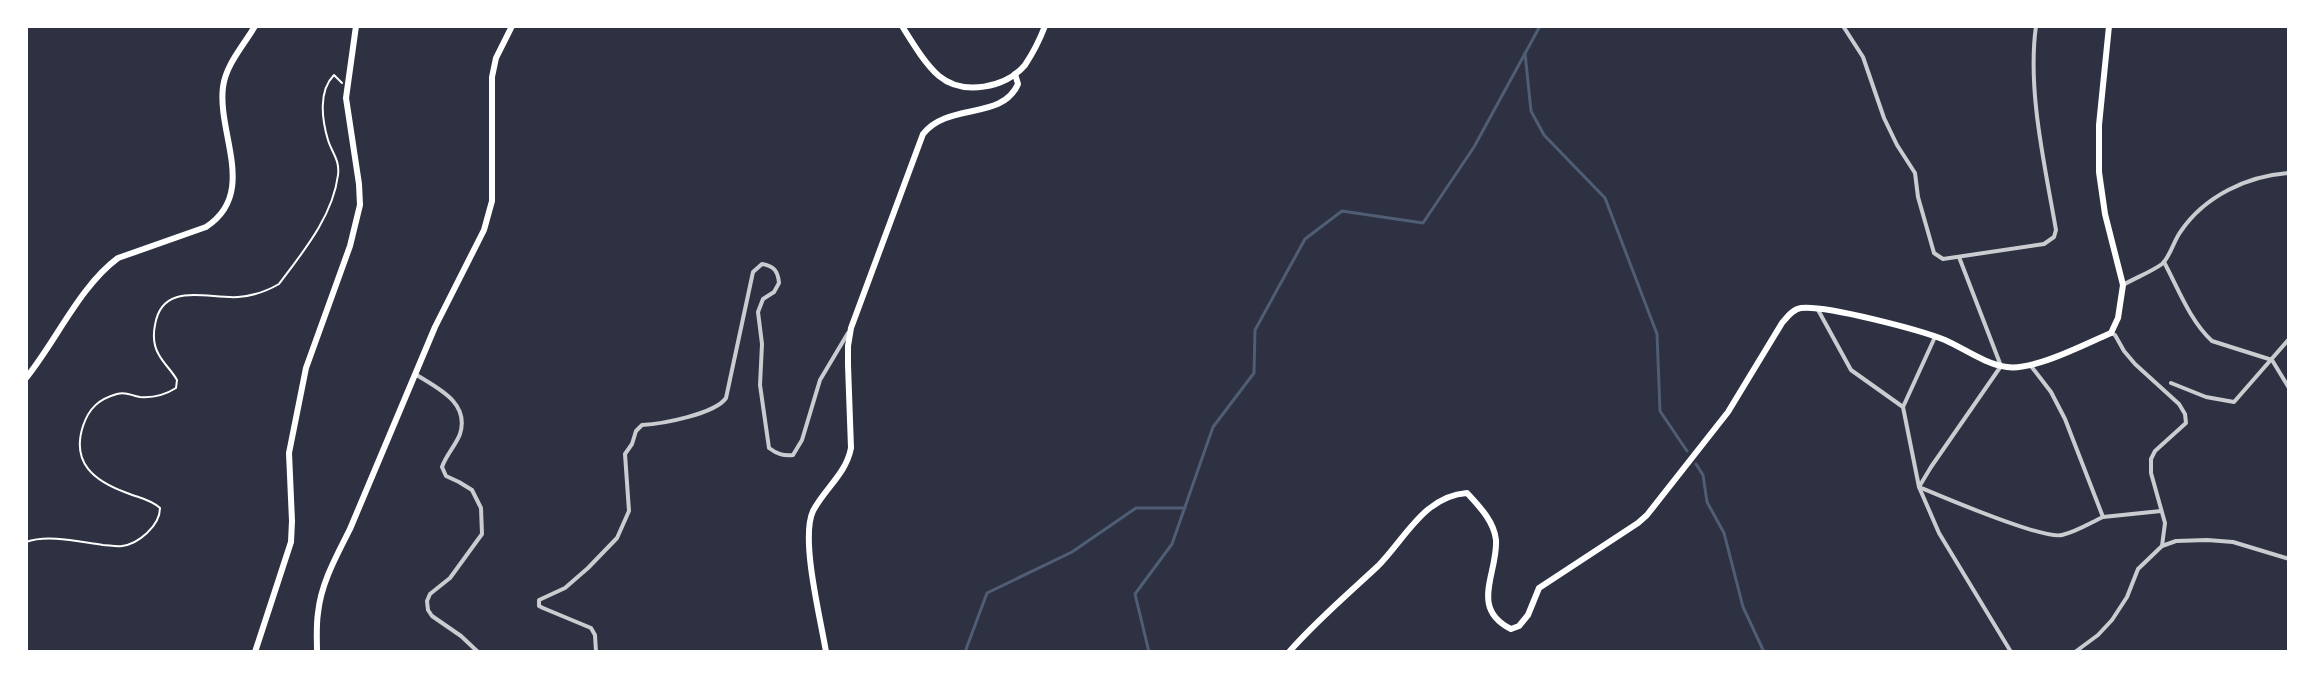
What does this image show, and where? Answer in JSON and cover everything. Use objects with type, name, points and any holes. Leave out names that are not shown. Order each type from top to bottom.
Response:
[{"type":"main road","points":[[26,378],[101,271],[118,258],[206,227],[224,209],[230,197],[233,175],[223,114],[223,89],[229,68],[255,26]]},
{"type":"main road","points":[[255,652],[291,542],[289,453],[304,375],[350,246],[360,205],[346,86],[356,26]]},
{"type":"main road","points":[[317,652],[318,612],[324,586],[414,374],[481,238],[488,216],[492,201],[492,77],[496,58],[512,26]]},
{"type":"main road","points":[[902,26],[934,71],[947,82],[985,87],[1015,74],[1025,64],[1045,26]]},
{"type":"main road","points":[[1289,652],[1381,563],[1415,521],[1437,503],[1455,494],[1467,493],[1486,514],[1492,526],[1496,538],[1488,595],[1490,605],[1501,624],[1511,629],[1519,626],[1528,615],[1539,588],[1647,515],[1728,412],[1787,318],[1799,308],[1817,308],[1890,324],[1935,337],[2001,366],[2031,366],[2111,333],[2118,318],[2123,285],[2105,214],[2099,172],[2099,125],[2109,26]]},
{"type":"main road","points":[[826,652],[812,572],[810,521],[822,496],[843,471],[849,458],[848,346],[851,328],[923,134],[930,125],[942,119],[999,104],[1015,90],[1018,84],[1015,74]]},
{"type":"street","points":[[1257,26],[1263,26]]},
{"type":"street","points":[[1843,26],[1863,57],[1884,118],[1915,173],[1918,197],[1934,253],[1943,259],[2044,244],[2054,237],[2056,230],[2034,85],[2036,26]]},
{"type":"street","points":[[2123,285],[2164,262],[2183,227],[2220,194],[2234,186],[2289,173]]},
{"type":"street","points":[[1919,487],[2001,366],[1959,257]]},
{"type":"street","points":[[2164,262],[2199,327],[2212,341],[2272,360],[2289,388]]},
{"type":"street","points":[[596,652],[595,635],[591,628],[539,606],[539,600],[565,588],[617,538],[629,511],[625,454],[636,431],[642,425],[670,421],[722,405],[753,272],[762,264],[774,268],[779,275],[774,292],[763,299],[758,312],[763,410],[769,448],[776,453],[793,455],[802,440],[820,380],[851,328]]},
{"type":"street","points":[[1817,308],[1851,370],[1903,407]]},
{"type":"street","points":[[2111,333],[2135,364],[2173,398],[2185,414],[2186,423],[2155,451],[2151,459],[2151,473],[2165,523],[2162,546]]},
{"type":"street","points":[[1935,337],[1903,407],[1919,487],[1939,533],[2011,652]]},
{"type":"street","points":[[2171,383],[2206,397],[2234,402],[2289,339]]},
{"type":"street","points":[[2031,366],[2051,392],[2065,419],[2103,517]]},
{"type":"street","points":[[414,374],[456,403],[462,415],[460,435],[442,467],[446,476],[472,490],[481,508],[482,534],[450,578],[430,594],[428,610],[478,652]]},
{"type":"street","points":[[1919,487],[1978,512],[2049,535],[2063,535],[2103,517],[2161,511]]},
{"type":"street","points":[[2075,652],[2112,620],[2127,597],[2138,569],[2162,546],[2176,541],[2233,542],[2289,559]]},
{"type":"path","points":[[26,542],[53,540],[123,546],[151,531],[160,516],[160,508],[153,502],[106,485],[88,470],[81,459],[78,439],[86,416],[96,402],[116,394],[126,392],[138,397],[166,394],[176,388],[177,380],[159,355],[153,337],[156,316],[166,301],[174,296],[192,295],[241,297],[269,290],[279,284],[330,206],[338,163],[329,143],[323,111],[324,93],[334,75],[346,86]]},
{"type":"waterway","points":[[1149,652],[1135,594],[1172,544],[1213,427],[1254,373],[1255,330],[1305,239],[1342,211],[1423,223],[1474,147],[1540,26]]},
{"type":"waterway","points":[[1525,53],[1531,111],[1544,135],[1605,198],[1657,334],[1660,411],[1687,451]]},
{"type":"waterway","points":[[1696,464],[1703,475],[1707,502],[1724,533],[1743,607],[1764,652]]},
{"type":"waterway","points":[[965,652],[987,593],[1072,552],[1136,508],[1185,508]]}]
